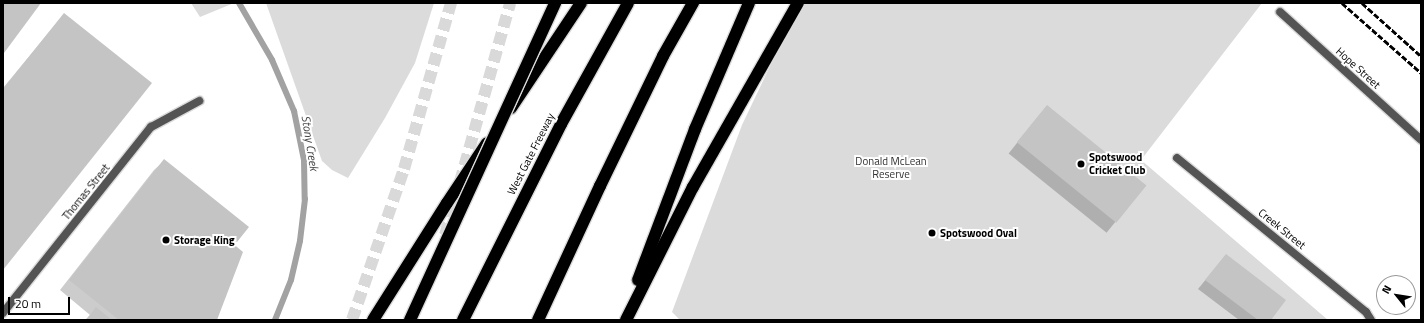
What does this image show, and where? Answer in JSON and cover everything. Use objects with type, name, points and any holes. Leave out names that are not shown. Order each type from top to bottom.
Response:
[{"type":"highway","points":[[410,320],[555,3]]},
{"type":"highway","points":[[373,320],[446,203],[581,3]]},
{"type":"highway","name":"West Gate Freeway","points":[[463,320],[561,124],[628,3]]},
{"type":"highway","points":[[538,320],[616,152],[663,56],[693,3]]},
{"type":"highway","points":[[625,320],[695,129],[749,3]]},
{"type":"highway","points":[[625,320],[693,187],[798,3]]},
{"type":"street","name":"Hope Street","points":[[1280,12],[1421,140]]},
{"type":"street","name":"Thomas Street","points":[[3,313],[151,128],[199,101]]},
{"type":"street","name":"Creek Street","points":[[1177,158],[1366,312],[1371,320]]},
{"type":"green space","points":[[191,3],[234,3],[200,17]]},
{"type":"green space","points":[[266,3],[434,3],[415,63],[385,118],[348,178],[332,170],[322,161]]},
{"type":"green space","name":"Donald McLean Reserve","points":[[800,3],[1262,3],[1141,160],[1328,320],[680,320],[672,312],[742,125]]},
{"type":"building","points":[[3,3],[41,3],[4,53],[3,53]]},
{"type":"building","points":[[64,13],[152,83],[3,270],[3,89]]},
{"type":"building","name":"Spotswood Cricket Club","points":[[1047,105],[1146,186],[1116,223],[1017,142]]},
{"type":"building","name":"Storage King","points":[[164,159],[249,227],[237,242],[233,239],[231,242],[243,252],[217,320],[119,320],[69,280]]},
{"type":"building","points":[[1226,254],[1286,300],[1271,320],[1258,320],[1205,280]]},
{"type":"building","points":[[96,307],[112,320],[86,320]]},
{"type":"waterway","name":"Stony Creek","points":[[239,3],[272,60],[294,111],[304,160],[305,199],[300,241],[291,280],[275,320]]},
{"type":"tunnel","points":[[352,320],[404,169],[451,3]]},
{"type":"tunnel","points":[[445,235],[510,3]]},
{"type":"railway","points":[[1342,3],[1421,73]]},
{"type":"railway","points":[[1362,3],[1421,56]]},
{"type":"place","name":"Spotswood Cricket Club","points":[[1081,164]]},
{"type":"place","name":"Spotswood Oval","points":[[932,233]]},
{"type":"place","name":"Storage King","points":[[166,240]]}]
